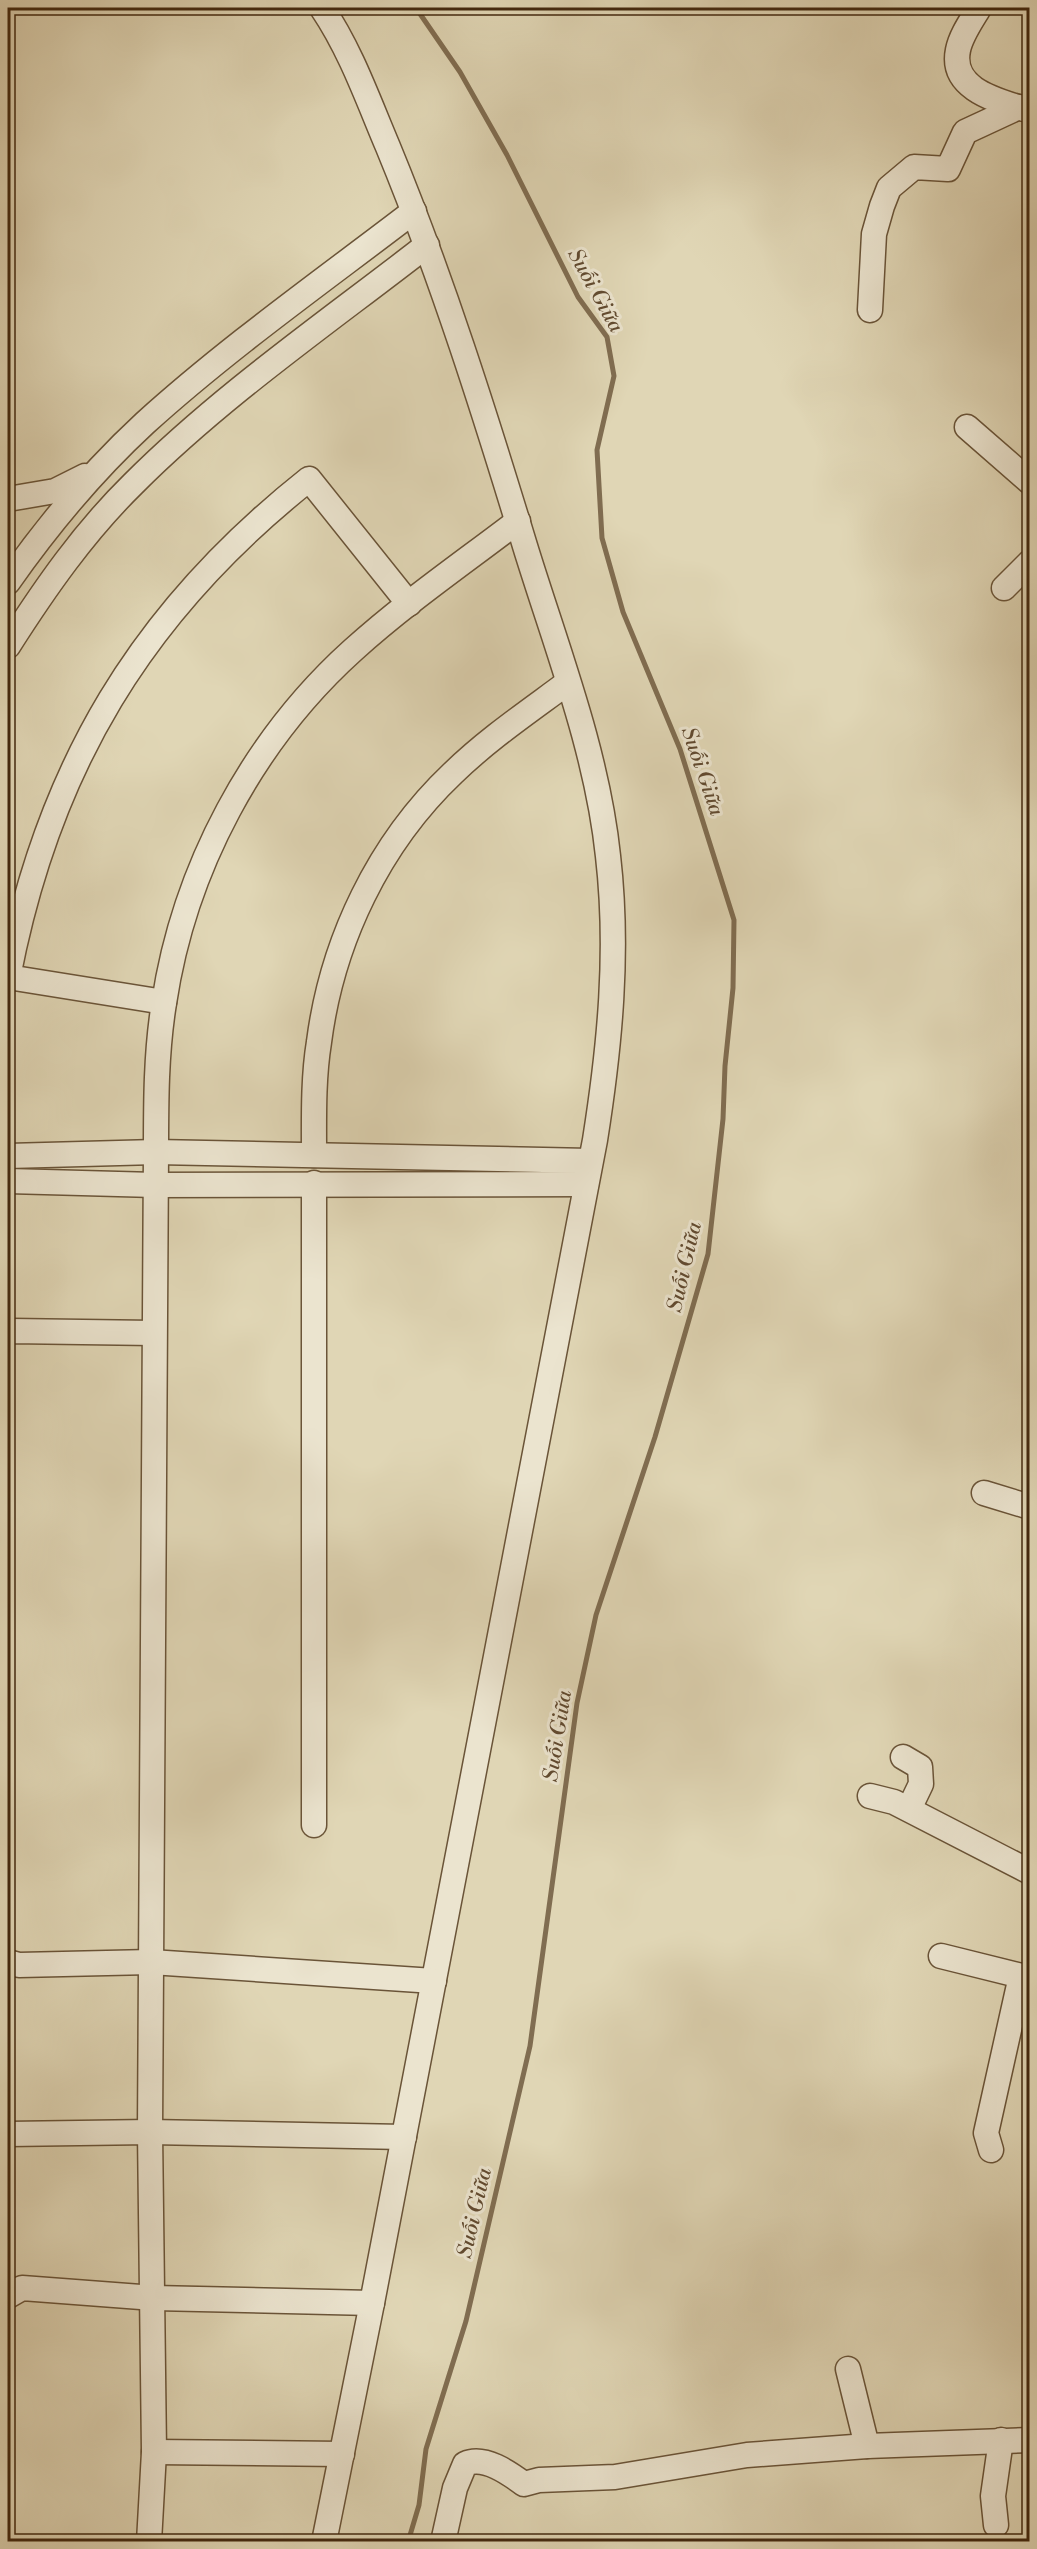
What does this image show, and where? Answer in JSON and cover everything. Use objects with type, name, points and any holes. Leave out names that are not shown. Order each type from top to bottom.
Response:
[{"type":"street","points":[[322,8],[351,59],[414,211],[467,358],[567,683],[600,804],[612,892],[614,932],[609,1029],[588,1172],[372,2303],[324,2541]]},
{"type":"street","points":[[979,8],[958,50],[958,65],[962,76],[992,99],[1024,109]]},
{"type":"street","points":[[870,310],[874,234],[889,188],[914,167],[948,169],[965,132],[1024,109]]},
{"type":"street","points":[[8,499],[55,491],[91,473],[184,389],[414,211]]},
{"type":"street","points":[[8,646],[64,563],[104,515],[168,450],[207,416],[427,245]]},
{"type":"street","points":[[967,428],[1029,482]]},
{"type":"street","points":[[8,582],[36,542],[106,461]]},
{"type":"street","points":[[164,1002],[8,977],[26,894],[53,813],[89,735],[110,698],[158,628],[213,563],[275,506],[309,479],[409,604]]},
{"type":"street","points":[[148,2541],[154,2452],[154,2298],[150,2132],[156,1081],[164,1002],[179,934],[200,872],[218,830],[255,765],[300,705],[325,677],[409,604],[518,521]]},
{"type":"street","points":[[1004,588],[1029,562]]},
{"type":"street","points":[[314,1155],[315,1074],[324,1011],[341,949],[366,891],[404,829],[451,774],[485,744],[567,683]]},
{"type":"street","points":[[8,1156],[156,1152],[314,1155],[588,1172]]},
{"type":"street","points":[[8,1181],[155,1185],[314,1183],[588,1172]]},
{"type":"street","points":[[314,1183],[314,1825]]},
{"type":"street","points":[[8,1333],[12,1331],[154,1333]]},
{"type":"street","points":[[984,1493],[1029,1507]]},
{"type":"street","points":[[903,1757],[920,1767],[921,1784],[909,1809]]},
{"type":"street","points":[[870,1796],[894,1802],[909,1809],[1029,1872]]},
{"type":"street","points":[[941,1956],[1025,1977],[986,2133],[991,2150]]},
{"type":"street","points":[[8,1962],[19,1965],[151,1962],[434,1981]]},
{"type":"street","points":[[8,2134],[150,2132],[404,2137]]},
{"type":"street","points":[[8,2296],[22,2288],[154,2298],[372,2303]]},
{"type":"street","points":[[848,2369],[867,2446]]},
{"type":"street","points":[[996,2525],[993,2496],[1001,2440]]},
{"type":"street","points":[[443,2541],[455,2488],[465,2464],[471,2461],[501,2469],[524,2484],[539,2480],[615,2477],[747,2455],[867,2446],[1029,2440]]},
{"type":"street","points":[[154,2452],[342,2454]]},
{"type":"waterway","name":"Suối Giữa","points":[[408,2542],[419,2505],[426,2449],[466,2321],[530,2046],[577,1703],[596,1615],[655,1437],[708,1254],[723,1119],[725,1066],[733,988],[734,920],[680,749],[623,612],[602,538],[597,450],[614,376],[607,337],[578,297],[507,155],[460,72],[416,8]]}]
